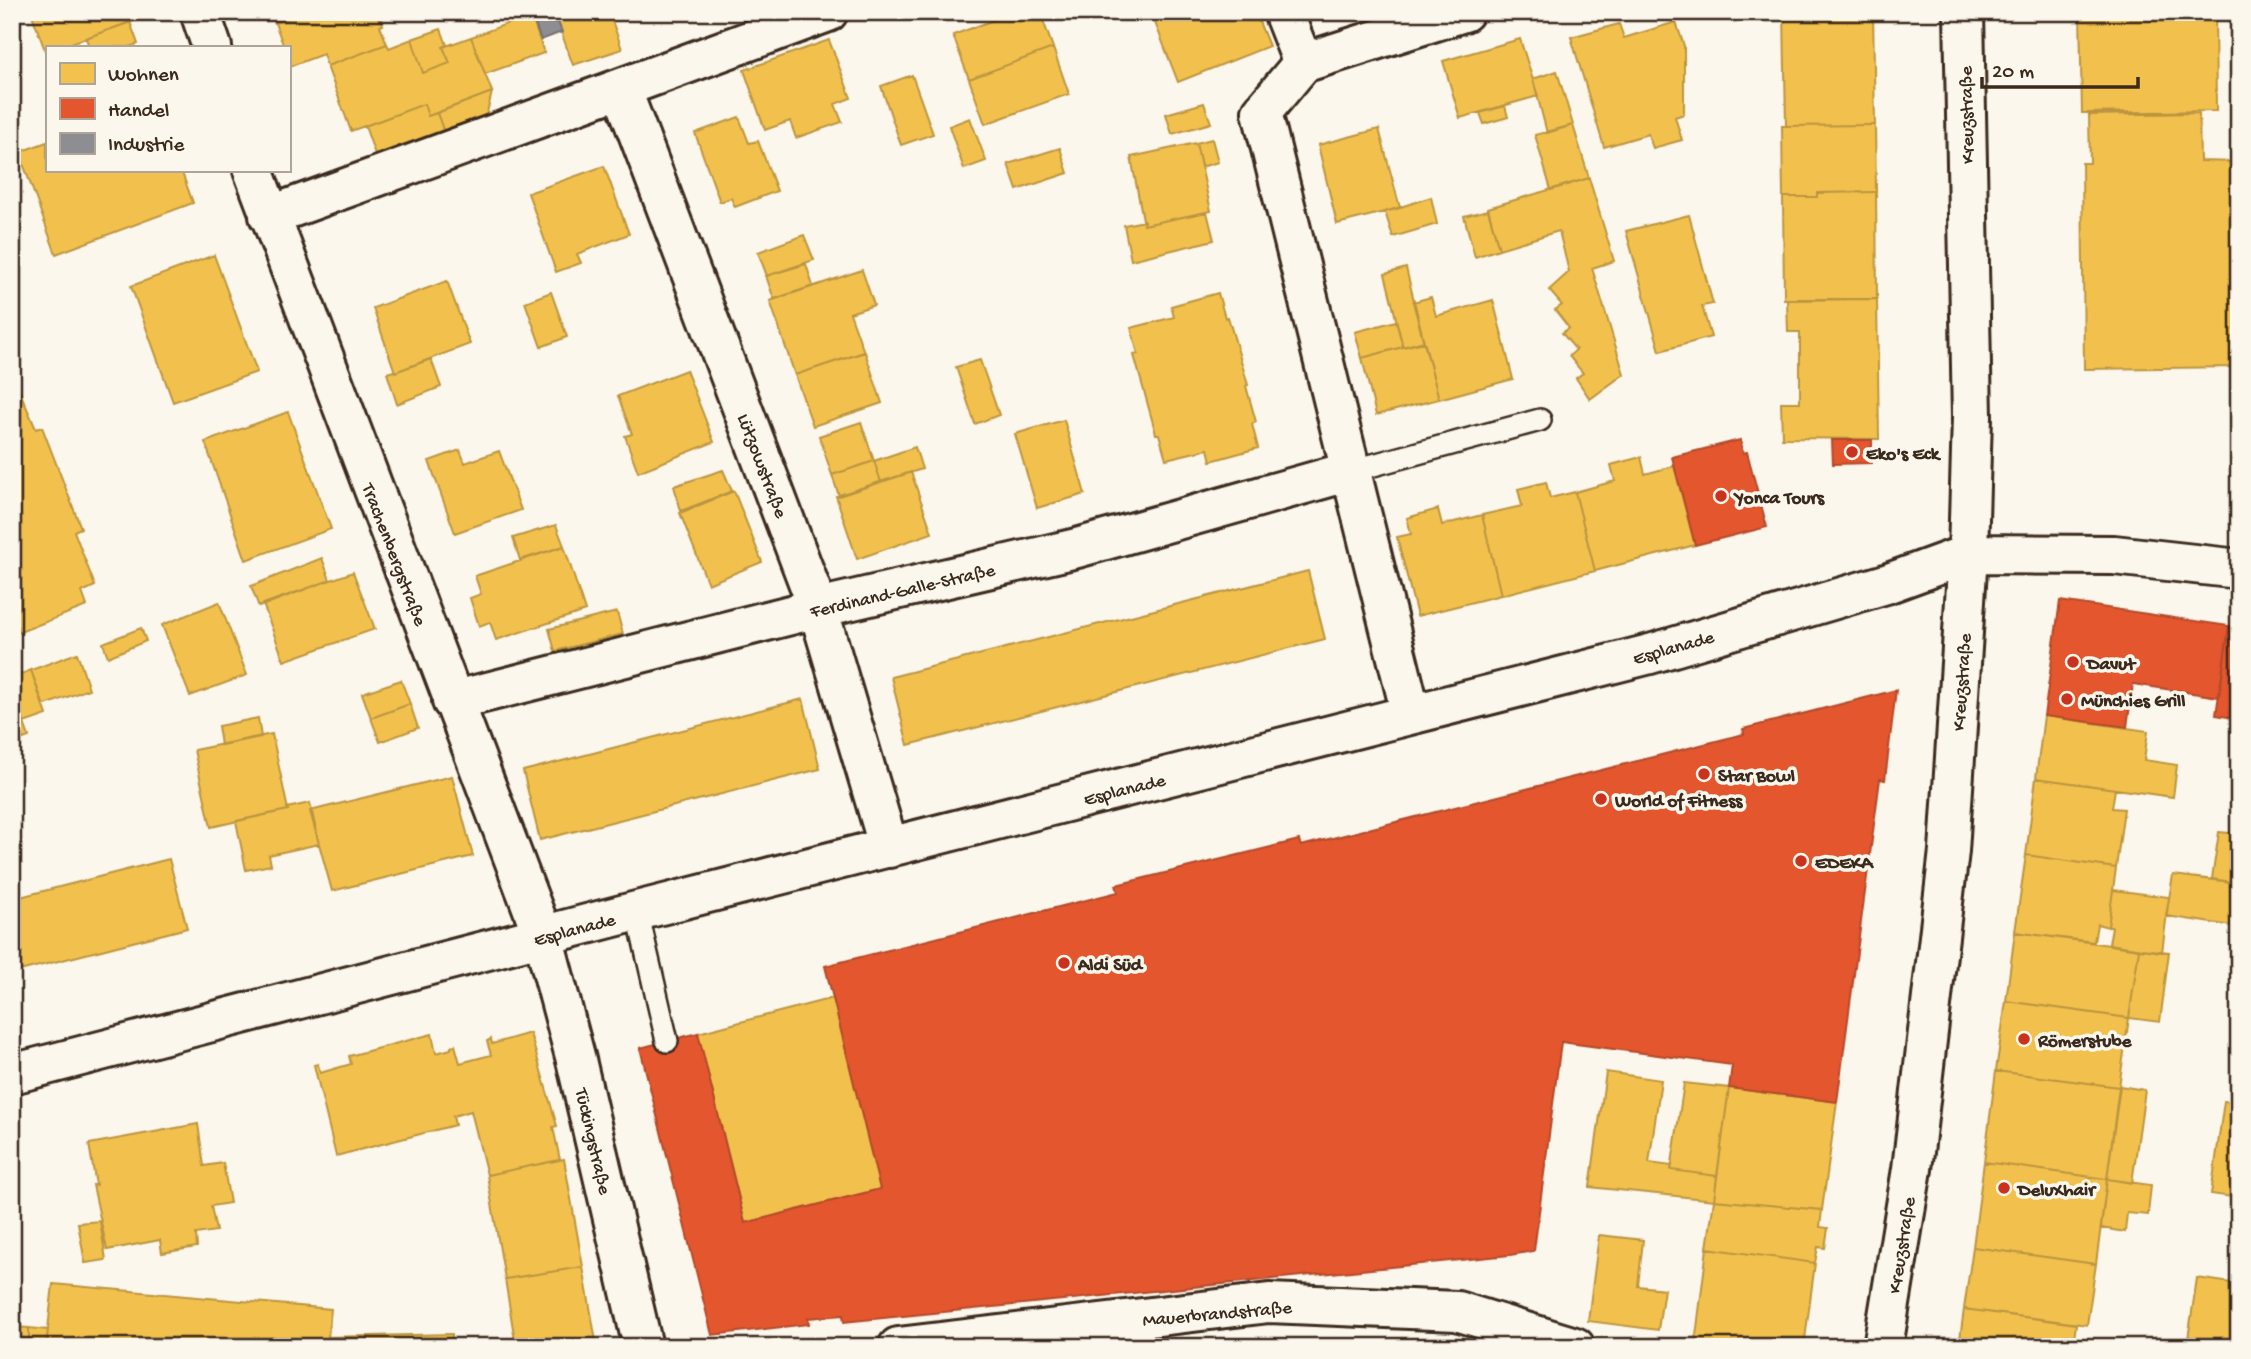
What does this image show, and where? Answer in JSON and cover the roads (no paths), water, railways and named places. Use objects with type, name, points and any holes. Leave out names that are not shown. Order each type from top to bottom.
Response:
[{"type":"street","points":[[200,12],[212,46]]},
{"type":"street","points":[[269,216],[828,12]]},
{"type":"street","points":[[1283,12],[1303,64]]},
{"type":"street","points":[[1412,714],[1262,112],[1303,64],[1464,12]]},
{"type":"street","name":"Kreuzstraße","points":[[1883,1347],[1912,1169],[1949,852],[1968,554],[1972,417],[1964,12]]},
{"type":"street","name":"Lützowstraße","points":[[621,89],[818,608],[889,848]]},
{"type":"street","name":"Trachenbergstraße","points":[[254,172],[543,936]]},
{"type":"street","name":"Ferdinand-Galle-Straße","points":[[452,701],[818,608],[1077,548],[1352,471]]},
{"type":"street","name":"Esplanade","points":[[12,1074],[637,911],[1650,654],[1886,584],[1968,554],[2115,555],[2239,569]]},
{"type":"street","name":"Tückingstraße","points":[[543,936],[576,1060],[643,1347]]},
{"type":"street","name":"Mauerbrandstraße","points":[[898,1347],[1269,1303],[1457,1311],[1575,1347]]},
{"type":"lane","points":[[1352,471],[1540,420]]},
{"type":"lane","points":[[637,911],[667,1041]]},
{"type":"place","name":"Eko's Eck","points":[[1852,452]]},
{"type":"place","name":"Yonca Tours","points":[[1721,496]]},
{"type":"place","name":"Davut","points":[[2073,662]]},
{"type":"place","name":"Münchies Grill","points":[[2067,699]]},
{"type":"place","name":"Star Bowl","points":[[1704,774]]},
{"type":"place","name":"World of Fitness","points":[[1601,799]]},
{"type":"place","name":"EDEKA","points":[[1801,861]]},
{"type":"place","name":"Aldi Süd","points":[[1064,963]]},
{"type":"place","name":"Römerstube","points":[[2024,1039]]},
{"type":"place","name":"DeluXhair","points":[[2004,1188]]}]
